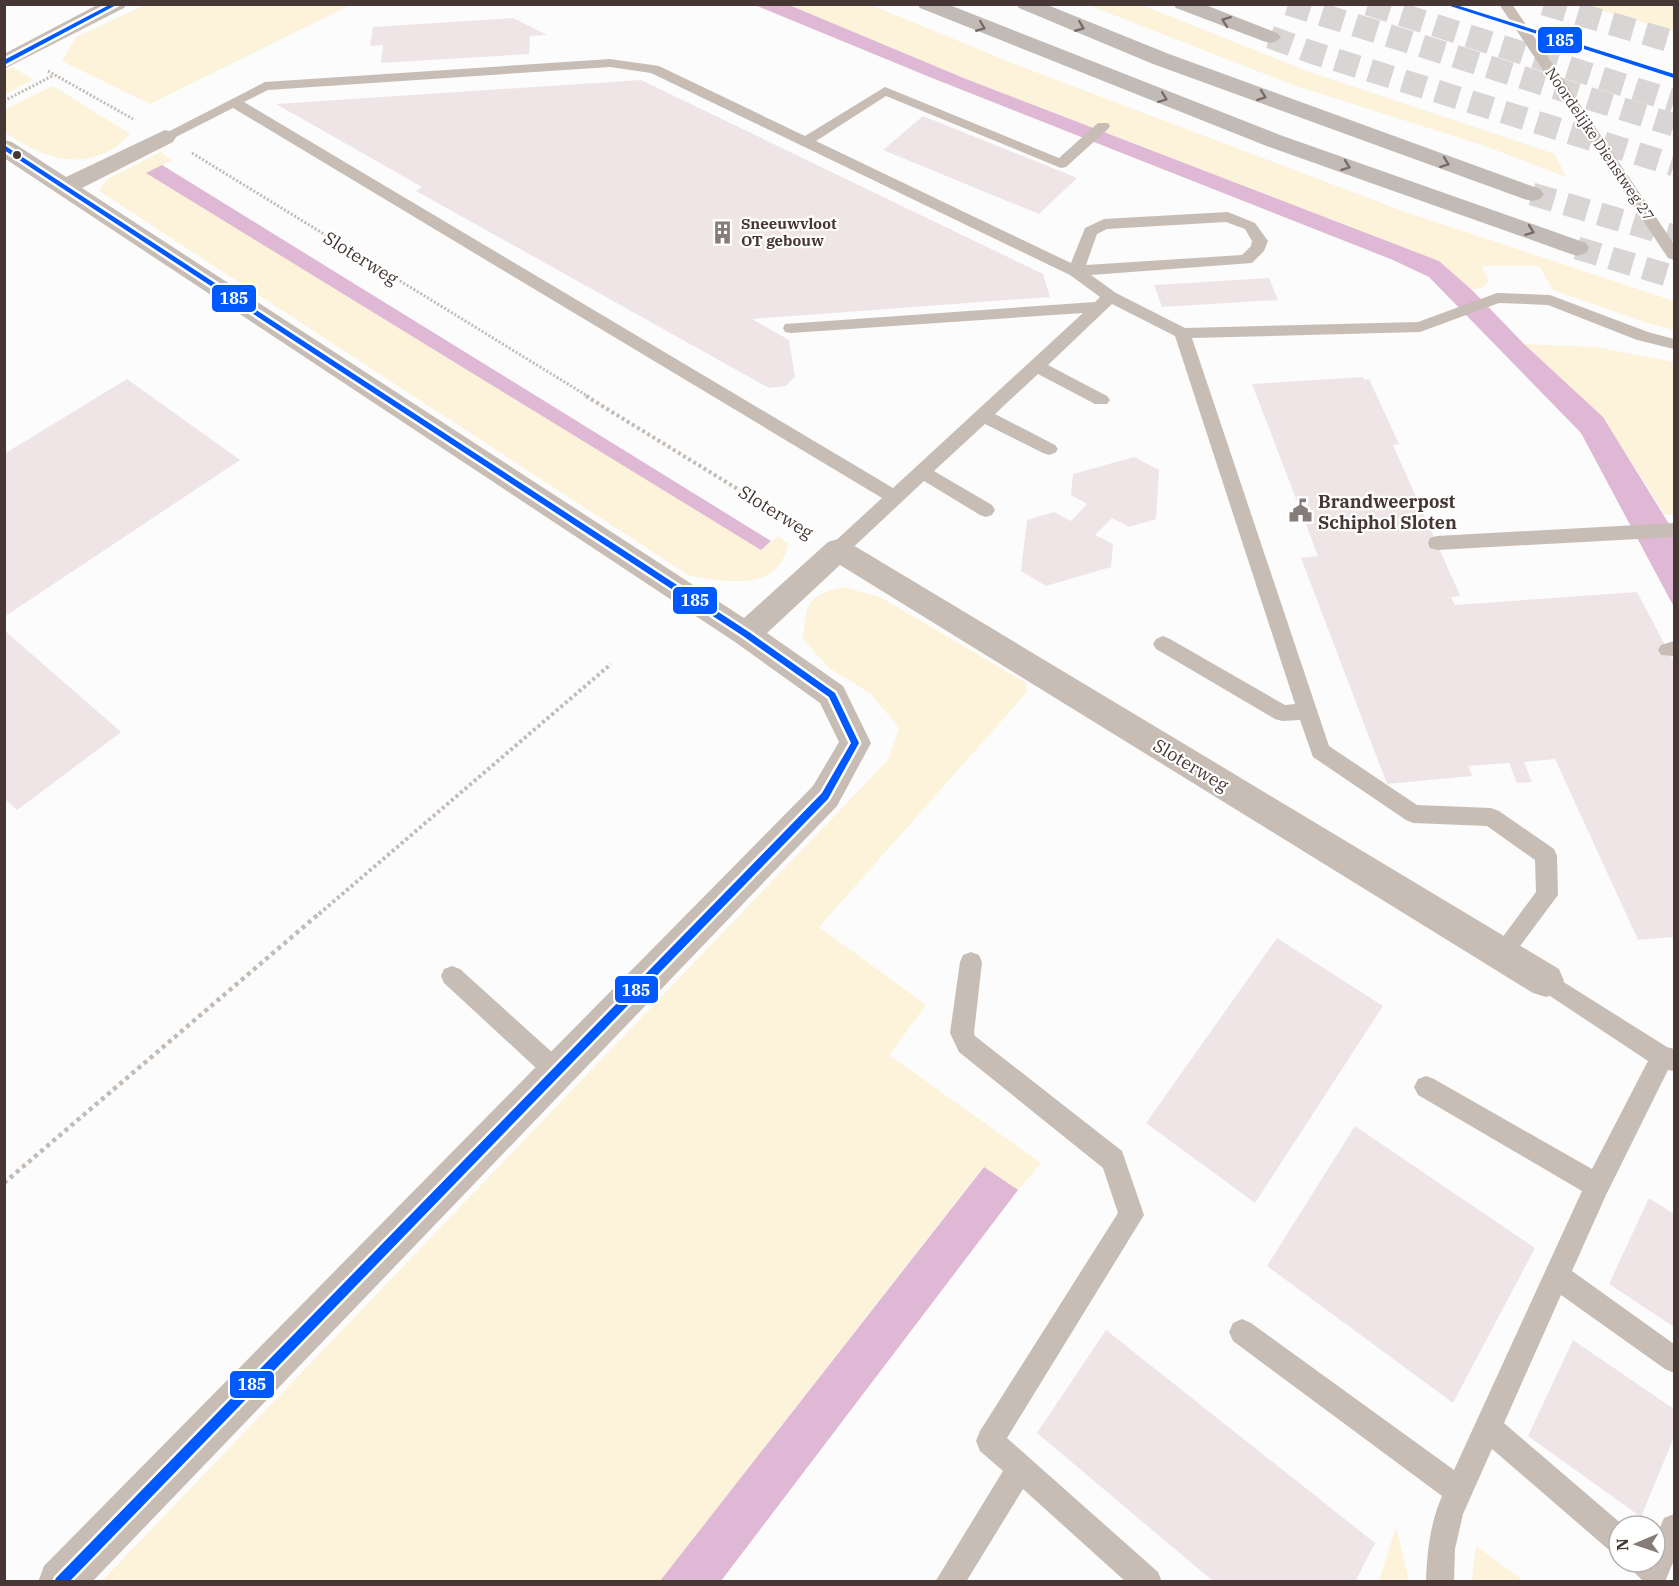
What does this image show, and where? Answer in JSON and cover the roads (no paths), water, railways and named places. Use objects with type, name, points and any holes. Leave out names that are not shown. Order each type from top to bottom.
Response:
[{"type":"highway","points":[[927,4],[1272,140],[1577,248]]},
{"type":"highway","points":[[1026,4],[1161,59],[1532,194]]},
{"type":"highway","points":[[1183,4],[1270,37]]},
{"type":"street","points":[[4,40],[80,4]]},
{"type":"street","points":[[10,54],[117,4]]},
{"type":"street","points":[[65,187],[165,137]]},
{"type":"street","points":[[4,147],[746,634],[832,695],[855,743],[825,796],[60,1581]]},
{"type":"street","points":[[746,634],[838,550]]},
{"type":"street","name":"Sloterweg","points":[[838,550],[1546,981]]},
{"type":"lane","name":"Noordelijke Dienstweg 27","points":[[1505,4],[1674,255]]},
{"type":"lane","points":[[165,137],[265,86],[610,63],[654,69],[1076,271],[1105,302],[1182,333],[1420,327],[1497,298],[1550,300],[1643,336],[1674,344]]},
{"type":"lane","points":[[805,142],[885,91],[1060,164],[1103,126]]},
{"type":"lane","points":[[235,103],[896,498]]},
{"type":"lane","points":[[1228,217],[1250,226],[1260,241],[1259,248],[1246,260],[1076,271],[1090,231],[1104,224],[1228,217]]},
{"type":"lane","points":[[838,550],[1105,302]]},
{"type":"lane","points":[[791,328],[1105,302]]},
{"type":"lane","points":[[1182,333],[1320,751],[1413,814],[1491,818],[1546,856],[1546,895],[1502,954]]},
{"type":"lane","points":[[1037,366],[1101,400]]},
{"type":"lane","points":[[984,416],[1049,449]]},
{"type":"lane","points":[[923,472],[986,510]]},
{"type":"lane","points":[[1437,543],[1674,530]]},
{"type":"lane","points":[[1163,644],[1282,713],[1307,712]]},
{"type":"lane","points":[[970,963],[962,1033],[967,1044],[1113,1160],[1131,1215],[990,1441],[1148,1581]]},
{"type":"lane","points":[[452,976],[557,1072]]},
{"type":"lane","points":[[1440,1581],[1441,1549],[1449,1513],[1597,1186],[1668,1059],[1546,981]]},
{"type":"lane","points":[[1426,1087],[1597,1186]]},
{"type":"lane","points":[[1557,1276],[1674,1360]]},
{"type":"lane","points":[[1242,1332],[1460,1492]]},
{"type":"lane","points":[[1488,1428],[1607,1530]]},
{"type":"lane","points":[[950,1581],[1021,1467]]},
{"type":"lane","points":[[1667,1544],[1674,1528]]},
{"type":"tunnel","points":[[1288,4],[1674,125]]},
{"type":"tunnel","points":[[1368,4],[1674,101]]},
{"type":"tunnel","points":[[1544,4],[1674,42]]},
{"type":"tunnel","points":[[1270,37],[1314,53],[1674,165]]},
{"type":"tunnel","points":[[1532,194],[1674,236]]},
{"type":"tunnel","points":[[1577,248],[1674,277]]},
{"type":"place","name":"Sneeuwvloot OT gebouw","points":[[723,232]]},
{"type":"place","name":"Brandweerpost Schiphol Sloten","points":[[1300,511]]}]
